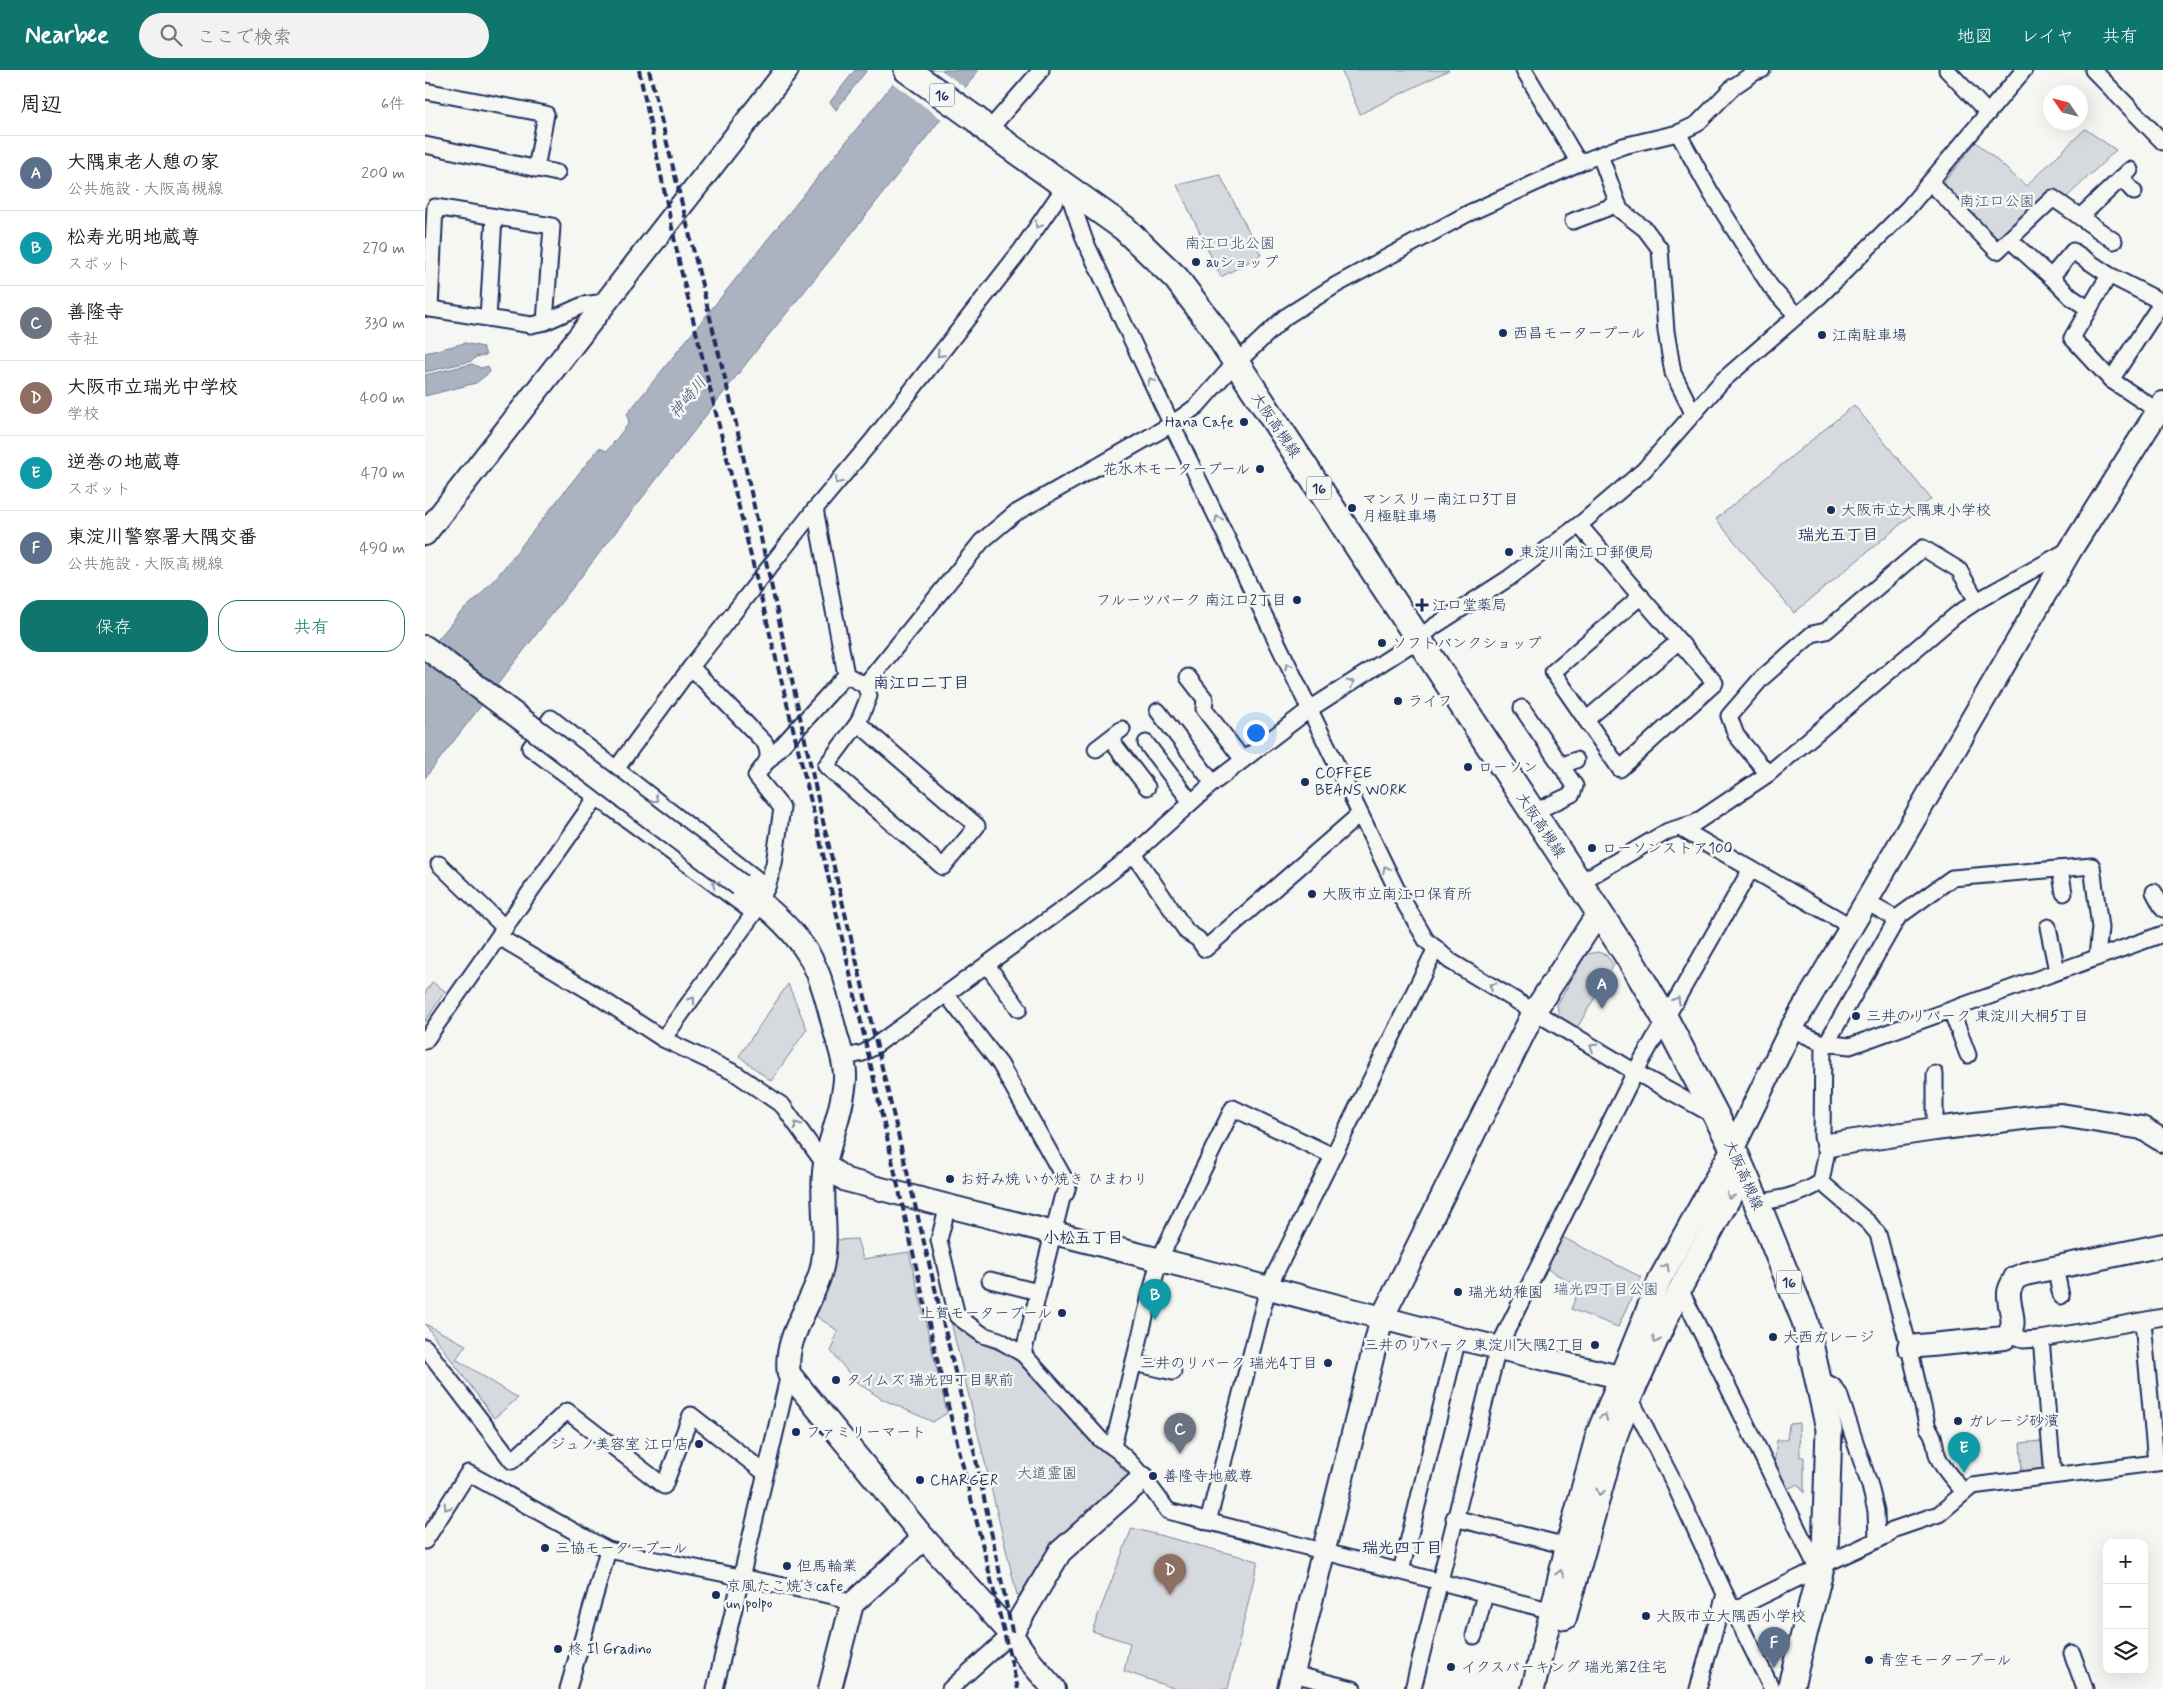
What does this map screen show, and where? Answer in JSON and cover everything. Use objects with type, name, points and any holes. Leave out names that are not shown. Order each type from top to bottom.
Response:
[{"type":"main road","name":"大阪高槻線","points":[[907,70],[1125,228],[1176,278],[1210,324],[1419,639],[1491,753],[1599,912],[1666,1020],[1733,1148],[1805,1321],[1829,1429],[1820,1569],[1790,1689]]},
{"type":"street","points":[[425,534],[787,70]]},
{"type":"street","points":[[982,126],[1041,70]]},
{"type":"street","points":[[1524,70],[1579,163]]},
{"type":"street","points":[[865,685],[982,541],[1014,514],[1172,424],[1197,406],[1235,363],[1285,317],[1336,285],[1467,214],[1579,163],[1623,146],[1678,133],[1697,124],[1733,87],[1755,72],[1762,70]]},
{"type":"street","points":[[1947,70],[1988,113]]},
{"type":"street","points":[[842,1058],[863,1054],[947,995],[1135,854],[1191,802],[1310,709],[1419,639],[1433,626],[1509,578],[1579,525],[1644,470],[1722,381],[1797,316],[1873,245],[1931,183],[2023,70]]},
{"type":"street","points":[[2093,70],[2163,142]]},
{"type":"street","points":[[425,91],[546,114],[536,169]]},
{"type":"street","points":[[1678,133],[1711,193],[1770,286],[1797,316]]},
{"type":"street","points":[[425,145],[557,173]]},
{"type":"street","points":[[1600,155],[1620,210],[1645,229],[1660,249],[1666,331],[1673,373],[1693,413]]},
{"type":"street","points":[[2080,217],[2125,174],[2134,192]]},
{"type":"street","points":[[1931,183],[1997,251],[2053,198],[2114,241]]},
{"type":"street","points":[[1066,185],[1085,241],[1172,424],[1360,814],[1406,907],[1426,940],[1450,961],[1533,1012],[1635,1072],[1717,1117]]},
{"type":"street","points":[[616,769],[691,667],[815,509],[872,441],[1022,249],[1066,185]]},
{"type":"street","points":[[1573,221],[1618,204]]},
{"type":"street","points":[[545,322],[552,226],[435,208],[427,308],[531,325],[545,322],[583,305],[605,302]]},
{"type":"street","points":[[488,318],[495,217]]},
{"type":"street","points":[[2010,240],[2071,297],[2089,309]]},
{"type":"street","points":[[2051,277],[2073,251],[2109,275],[2162,302],[2111,380]]},
{"type":"street","points":[[1548,1689],[1567,1546],[1598,1433],[1659,1280],[1733,1148],[1791,1029],[1852,928],[2071,549],[2161,407],[2111,380],[2072,338],[2109,275]]},
{"type":"street","points":[[815,509],[846,675]]},
{"type":"street","points":[[1579,525],[1641,596],[1679,640],[1715,683],[1620,770],[1553,672],[1641,596]]},
{"type":"street","points":[[1769,774],[1736,735],[1729,716],[1761,679],[1812,634],[1825,631],[1923,548],[1959,570],[1977,601]]},
{"type":"street","points":[[1579,882],[1668,831],[1695,823],[1769,774],[1956,616],[1977,601],[2071,549]]},
{"type":"street","points":[[1586,720],[1679,640]]},
{"type":"street","points":[[425,648],[760,901]]},
{"type":"street","points":[[691,667],[765,742],[769,753],[767,761]]},
{"type":"street","points":[[846,675],[865,685],[869,696],[858,723],[826,766],[943,867],[977,826],[858,723]]},
{"type":"street","points":[[663,1039],[760,901],[774,864],[782,808],[756,776],[767,761],[846,675]]},
{"type":"street","points":[[1189,677],[1205,699],[1204,709],[1243,760]]},
{"type":"street","points":[[1523,708],[1541,723],[1561,766],[1575,786],[1571,794],[1532,813]]},
{"type":"street","points":[[715,1689],[789,1374],[787,1362],[793,1340],[818,1280],[823,1263],[825,1165],[833,1139],[845,1079],[842,1058],[817,973],[806,950],[782,921],[616,769],[551,718],[530,748],[596,798],[760,901]]},
{"type":"street","points":[[1161,721],[1213,784]]},
{"type":"street","points":[[1096,749],[1116,734],[1133,768],[1147,788]]},
{"type":"street","points":[[1133,768],[1149,748],[1191,802]]},
{"type":"street","points":[[1561,766],[1576,760]]},
{"type":"street","points":[[425,1041],[596,798]]},
{"type":"street","points":[[1135,854],[1187,932],[1198,939],[1205,949],[1360,814]]},
{"type":"street","points":[[1680,828],[1852,928]]},
{"type":"street","points":[[439,864],[502,933],[663,1039],[735,1074],[783,1106],[825,1165],[846,1180],[1457,1338],[1619,1377],[1673,1481],[1725,1594],[1772,1689]]},
{"type":"street","points":[[1757,1203],[1792,1197],[1807,1191],[1821,1182],[1828,1145],[1822,1137],[1824,1044],[1897,919],[1952,878],[2092,866],[2100,928],[2097,957]]},
{"type":"street","points":[[2060,868],[2064,893]]},
{"type":"street","points":[[1414,1689],[1438,1582],[1498,1348],[1635,1072],[1751,869]]},
{"type":"street","points":[[2154,892],[2163,909]]},
{"type":"street","points":[[1867,902],[1897,919]]},
{"type":"street","points":[[1353,1689],[1291,1681],[1382,1318],[1533,1012],[1599,912]]},
{"type":"street","points":[[2048,927],[2057,971]]},
{"type":"street","points":[[1791,1029],[1824,1044],[1850,1046],[2163,934]]},
{"type":"street","points":[[1208,1522],[1268,1288],[1436,948]]},
{"type":"street","points":[[987,965],[1019,1010]]},
{"type":"street","points":[[947,995],[1000,1064],[1069,1185],[1062,1198],[1023,1354]]},
{"type":"street","points":[[1951,1010],[1968,1055]]},
{"type":"street","points":[[1935,1074],[1935,1128]]},
{"type":"street","points":[[1113,1446],[1159,1260],[1233,1108],[1333,1156]]},
{"type":"street","points":[[1828,1145],[1935,1128],[2040,1116],[2061,1116],[2142,1128],[2163,1141]]},
{"type":"street","points":[[1533,1689],[1630,1398],[1680,1289],[1733,1191],[1733,1148]]},
{"type":"street","points":[[1821,1182],[1869,1223],[1878,1234],[1937,1457],[1964,1492]]},
{"type":"street","points":[[948,1206],[939,1240],[957,1316],[983,1335],[999,1340],[1023,1354],[1101,1440],[1113,1446],[1143,1478],[1168,1511],[1323,1553],[1401,1571],[1559,1613]]},
{"type":"street","points":[[1909,1347],[2005,1338],[2014,1325],[2009,1292],[2015,1278],[2055,1267],[2163,1245]]},
{"type":"street","points":[[2055,1267],[2061,1296]]},
{"type":"street","points":[[990,1280],[1038,1292]]},
{"type":"street","points":[[1680,1289],[1820,1569]]},
{"type":"street","points":[[2010,1333],[2023,1340],[2041,1339],[2163,1317]]},
{"type":"street","points":[[1733,1610],[1886,1536],[1892,1530],[1939,1514],[1972,1486],[2159,1462],[2143,1322]]},
{"type":"street","points":[[1401,1571],[1457,1338]]},
{"type":"street","points":[[2041,1339],[2053,1475]]},
{"type":"street","points":[[425,1347],[512,1461],[567,1411],[664,1486],[691,1415],[765,1473]]},
{"type":"street","points":[[1134,1363],[1173,1372]]},
{"type":"street","points":[[789,1374],[924,1538],[1011,1634],[1029,1660],[1054,1689]]},
{"type":"street","points":[[1819,1378],[1833,1386],[1839,1394],[1870,1486],[1876,1511],[1877,1540]]},
{"type":"street","points":[[425,1541],[468,1473],[608,1550],[833,1596],[851,1604]]},
{"type":"street","points":[[950,1689],[1011,1634],[1060,1552],[1143,1478]]},
{"type":"street","points":[[1454,1518],[1567,1546]]},
{"type":"street","points":[[830,1689],[851,1604],[924,1538]]},
{"type":"street","points":[[568,1689],[608,1550]]},
{"type":"street","points":[[1474,1636],[1485,1594]]},
{"type":"street","points":[[1698,1689],[1725,1594]]},
{"type":"street","points":[[2072,1653],[2085,1689]]},
{"type":"green space","points":[[1341,70],[1449,70],[1360,114]]},
{"type":"green space","name":"南江口公園","points":[[2084,130],[2116,150],[2066,198],[2062,194],[2055,193],[1997,242],[1941,186],[1976,142],[2026,186]]},
{"type":"green space","name":"南江口北公園","points":[[1220,175],[1261,255],[1221,277],[1177,185]]},
{"type":"green space","points":[[1854,405],[1931,499],[1794,613],[1716,519]]},
{"type":"green space","points":[[1598,952],[1606,955],[1614,965],[1577,1028],[1559,1017],[1557,1005],[1586,954]]},
{"type":"green space","points":[[432,982],[445,991],[425,1022],[425,993]]},
{"type":"green space","points":[[788,984],[807,1029],[771,1081],[739,1056]]},
{"type":"green space","name":"瑞光四丁目公園","points":[[1560,1236],[1641,1277],[1618,1327],[1571,1309],[1580,1287],[1545,1268]]},
{"type":"green space","points":[[857,1239],[863,1259],[909,1252],[947,1413],[933,1422],[882,1399],[855,1381],[831,1351],[838,1331],[816,1316],[833,1271],[834,1240]]},
{"type":"green space","name":"大道霊園","points":[[951,1322],[979,1343],[1018,1358],[1131,1478],[1027,1593],[1017,1595]]},
{"type":"green space","points":[[425,1324],[466,1345],[456,1359],[518,1398],[494,1418]]},
{"type":"green space","points":[[1799,1423],[1800,1457],[1804,1457],[1804,1493],[1798,1484],[1785,1490],[1774,1466],[1777,1440],[1787,1440],[1789,1424]]},
{"type":"green space","points":[[2042,1441],[2043,1469],[2022,1471],[2020,1443]]},
{"type":"green space","points":[[1132,1528],[1258,1561],[1228,1689],[1176,1689],[1124,1671],[1130,1643],[1092,1631]]},
{"type":"water","points":[[855,70],[867,70],[836,110],[830,102]]},
{"type":"water","name":"神崎川","points":[[904,70],[979,70],[852,233],[759,347],[425,778],[425,655],[458,615],[499,574],[599,448],[607,451],[629,423],[627,414]]},
{"type":"water","points":[[465,343],[483,347],[486,355],[476,357],[472,361],[425,372],[425,353]]},
{"type":"water","points":[[472,364],[481,368],[488,366],[490,372],[476,383],[425,396],[425,375]]},
{"type":"pier","points":[[901,70],[941,70],[967,89],[943,120],[891,82]]},
{"type":"railway","points":[[639,70],[680,266],[814,814],[942,1381],[1018,1689]]},
{"type":"railway","points":[[649,70],[735,419],[821,813],[975,1455],[1013,1636]]},
{"type":"place","name":"auショップ","points":[[1196,262]]},
{"type":"place","name":"西昌モータープール","points":[[1503,333]]},
{"type":"place","name":"江南駐車場","points":[[1822,335]]},
{"type":"place","name":"Hana Cafe","points":[[1244,422]]},
{"type":"place","name":"花水木モータープール","points":[[1260,469]]},
{"type":"place","name":"マンスリー南江口3丁目 月極駐車場","points":[[1352,508]]},
{"type":"place","name":"大阪市立大隅東小学校","points":[[1831,510]]},
{"type":"place","name":"東淀川南江口郵便局","points":[[1509,552]]},
{"type":"place","name":"フルーツパーク 南江口2丁目","points":[[1297,600]]},
{"type":"place","name":"江口堂薬局","points":[[1422,605]]},
{"type":"place","name":"ソフトバンクショップ","points":[[1382,643]]},
{"type":"place","name":"ライフ","points":[[1398,701]]},
{"type":"place","name":"ローソン","points":[[1468,767]]},
{"type":"place","name":"COFFEE BEANS WORK","points":[[1305,782]]},
{"type":"place","name":"ローソンストア100","points":[[1592,848]]},
{"type":"place","name":"大阪市立南江口保育所","points":[[1312,894]]},
{"type":"place","name":"大隅東老人憩の家","points":[[1602,1009]]},
{"type":"place","name":"三井のリパーク 東淀川大桐5丁目","points":[[1856,1016]]},
{"type":"place","name":"お好み焼 いか焼き ひまわり","points":[[950,1179]]},
{"type":"place","name":"瑞光幼稚園","points":[[1458,1292]]},
{"type":"place","name":"上賀モータープール","points":[[1062,1313]]},
{"type":"place","name":"松寿光明地蔵尊","points":[[1155,1320]]},
{"type":"place","name":"大西ガレージ","points":[[1773,1337]]},
{"type":"place","name":"三井のリパーク 東淀川大隅2丁目","points":[[1595,1345]]},
{"type":"place","name":"三井のリパーク 瑞光4丁目","points":[[1328,1363]]},
{"type":"place","name":"タイムズ 瑞光四丁目駅前","points":[[836,1380]]},
{"type":"place","name":"ガレージ砂濱","points":[[1958,1421]]},
{"type":"place","name":"ファミリーマート","points":[[796,1432]]},
{"type":"place","name":"ジュノ美容室 江口店","points":[[699,1444]]},
{"type":"place","name":"善隆寺","points":[[1180,1454]]},
{"type":"place","name":"逆巻の地蔵尊","points":[[1964,1473]]},
{"type":"place","name":"善隆寺地蔵尊","points":[[1153,1476]]},
{"type":"place","name":"CHARGER","points":[[920,1480]]},
{"type":"place","name":"三協モータープール","points":[[545,1548]]},
{"type":"place","name":"但馬輪業","points":[[787,1566]]},
{"type":"place","name":"京風たこ焼きcafe un polpo","points":[[716,1595]]},
{"type":"place","name":"大阪市立瑞光中学校","points":[[1170,1595]]},
{"type":"place","name":"大阪市立大隅西小学校","points":[[1646,1616]]},
{"type":"place","name":"柊 Il Gradino","points":[[558,1649]]},
{"type":"place","name":"青空モータープール","points":[[1869,1660]]},
{"type":"place","name":"イクスパーキング 瑞光第2住宅","points":[[1451,1667]]},
{"type":"place","name":"東淀川警察署大隅交番","points":[[1774,1668]]},
{"type":"district","name":"瑞光五丁目","points":[[1838,534]]},
{"type":"district","name":"南江口二丁目","points":[[921,682]]},
{"type":"district","name":"小松五丁目","points":[[1083,1237]]},
{"type":"district","name":"瑞光四丁目","points":[[1402,1547]]}]
